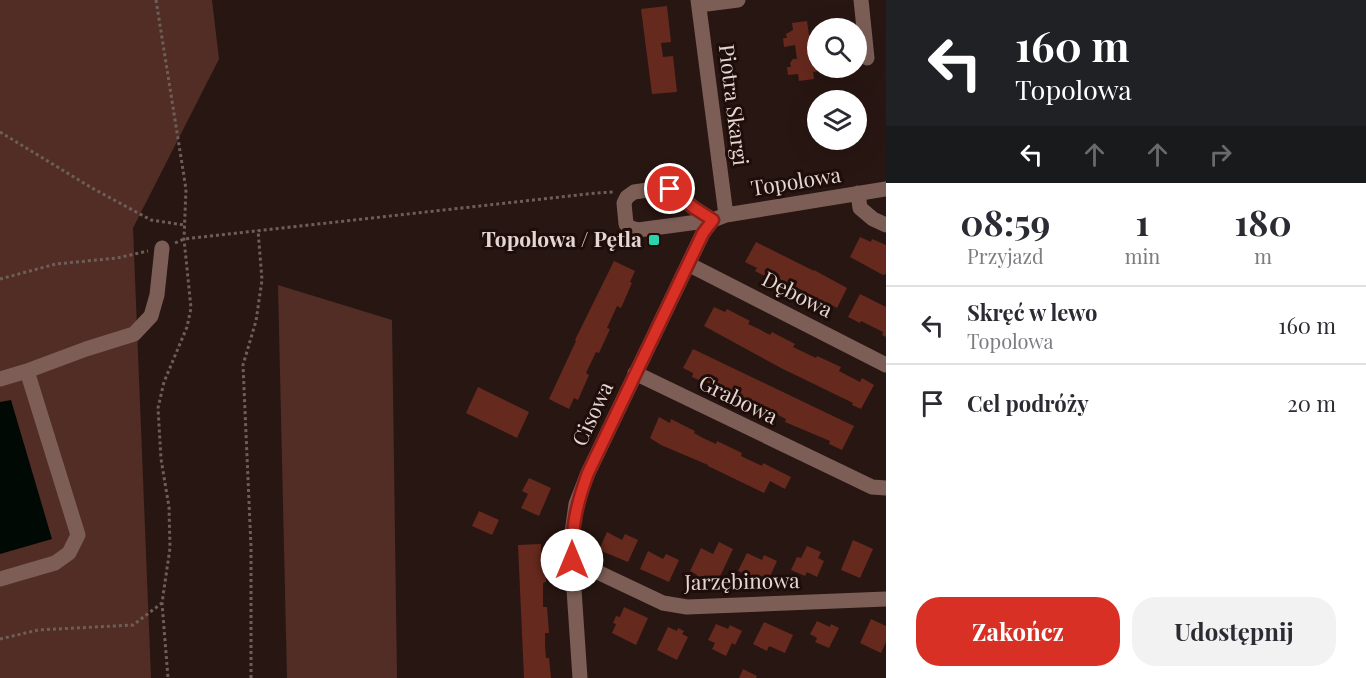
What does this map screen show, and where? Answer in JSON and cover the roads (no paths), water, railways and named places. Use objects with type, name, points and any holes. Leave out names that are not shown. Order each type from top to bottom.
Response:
[{"type":"street","points":[[699,2],[738,0]]},
{"type":"street","points":[[861,0],[863,18]]},
{"type":"street","name":"Piotra Skargi","points":[[699,2],[720,217]]},
{"type":"street","name":"Topolowa","points":[[720,217],[694,208],[670,189],[634,192],[627,197],[624,203],[626,224],[638,230],[720,217],[858,193],[886,189]]},
{"type":"street","points":[[858,193],[860,208],[873,219],[886,225]]},
{"type":"street","name":"Cisowa","points":[[580,678],[572,560],[572,533],[576,504],[588,473],[707,225],[720,217]]},
{"type":"street","points":[[0,379],[27,372],[86,349],[135,334],[152,316],[157,295],[162,248]]},
{"type":"street","name":"Dębowa","points":[[688,264],[886,365]]},
{"type":"street","points":[[0,579],[55,563],[69,554],[78,535],[27,372]]},
{"type":"street","name":"Grabowa","points":[[635,373],[872,487],[886,488]]},
{"type":"street","name":"Jarzębinowa","points":[[572,560],[663,603],[687,607],[886,599]]},
{"type":"place","name":"Topolowa / Pętla","points":[[654,240]]}]
